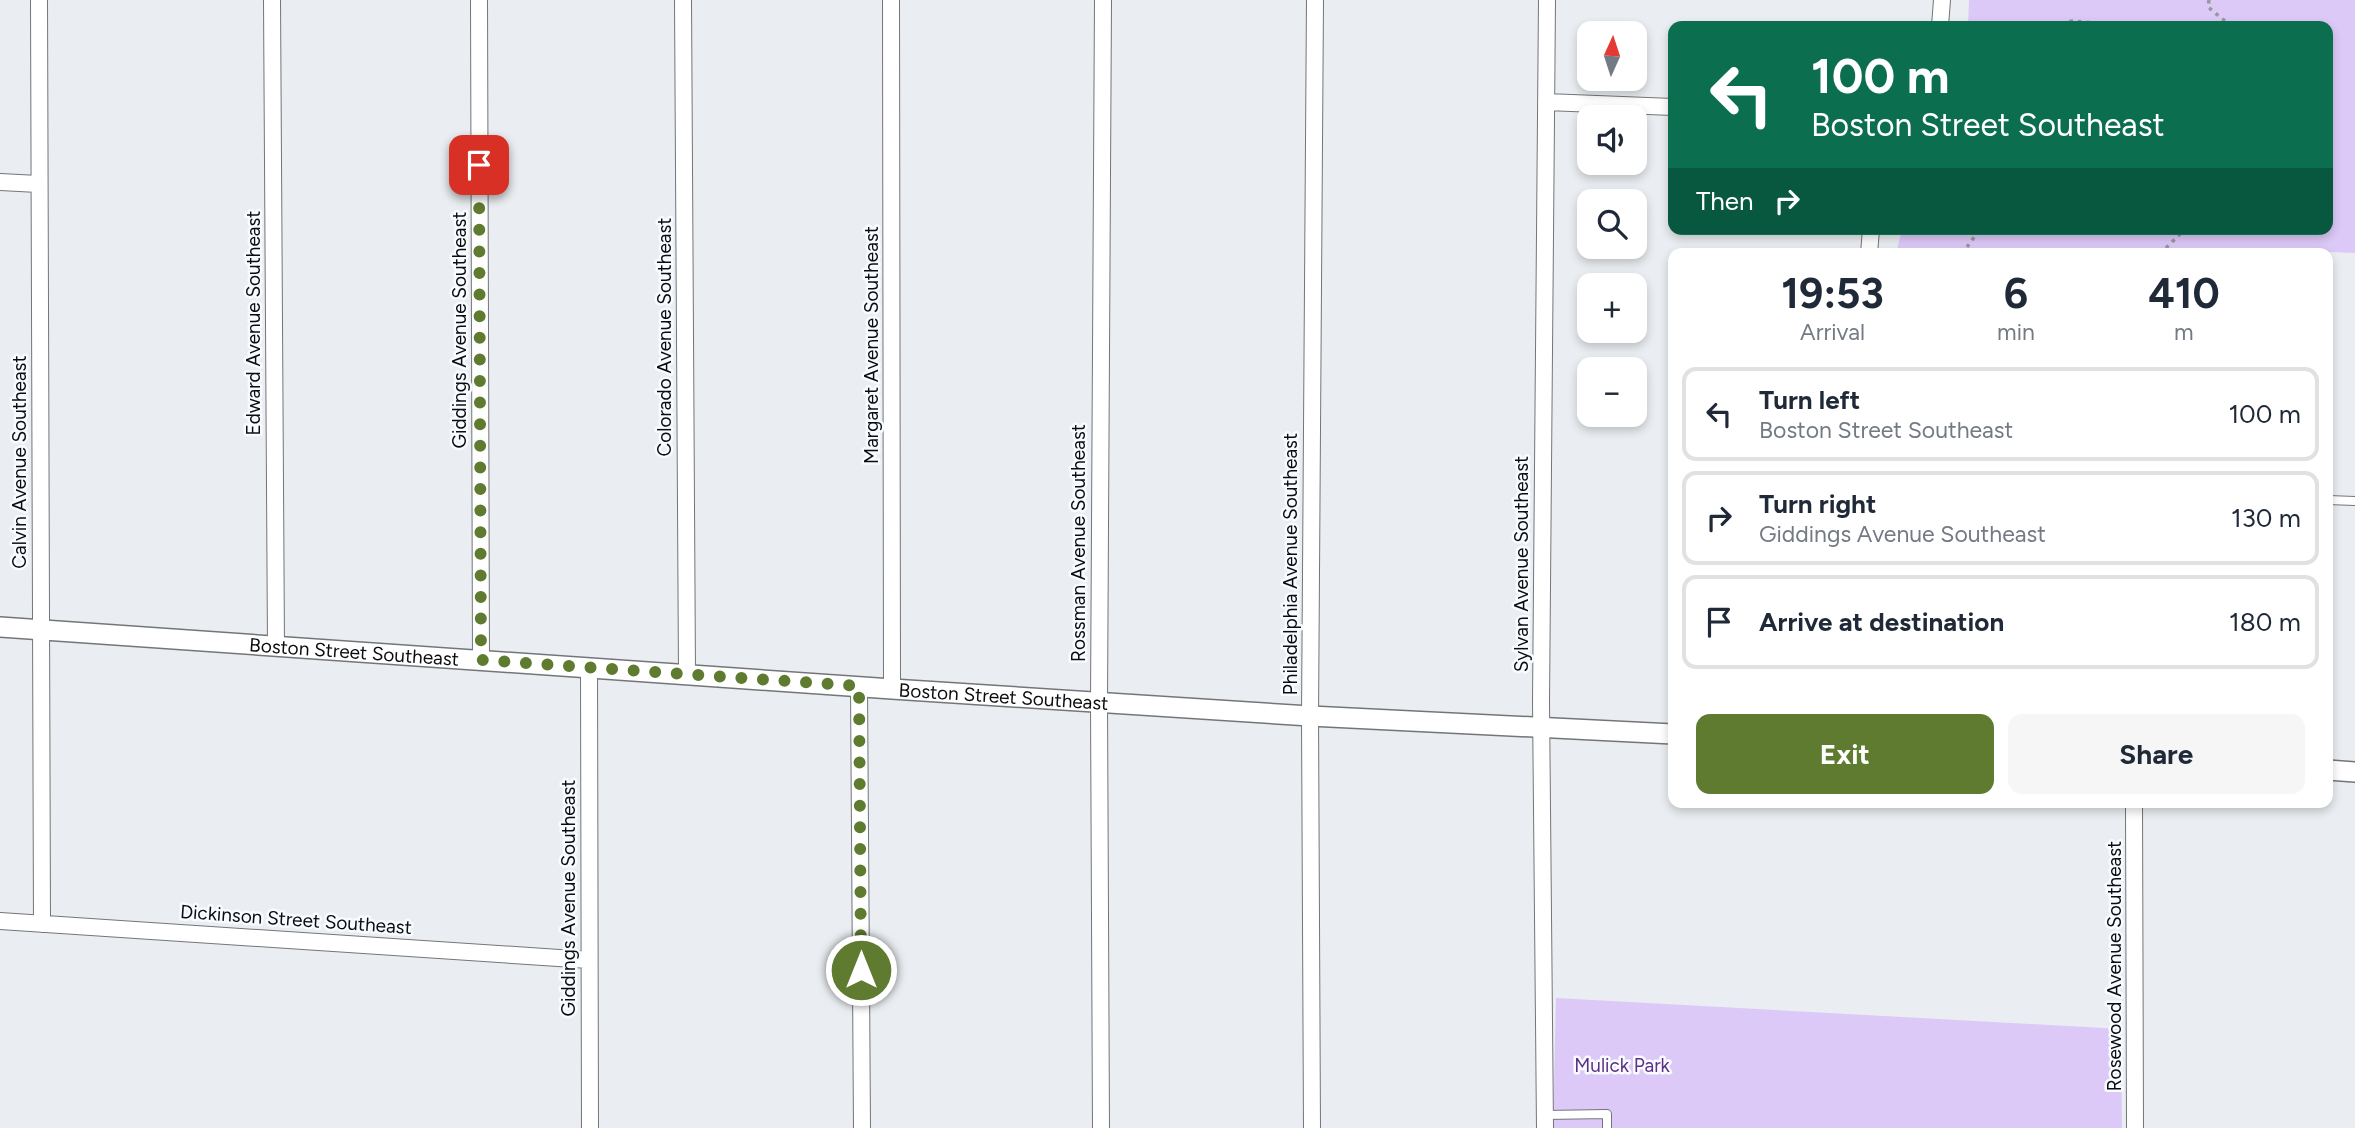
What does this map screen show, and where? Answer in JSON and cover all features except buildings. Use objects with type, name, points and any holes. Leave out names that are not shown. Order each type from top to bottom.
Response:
[{"type":"street","name":"Calvin Avenue Southeast","points":[[38,0],[43,924]]},
{"type":"street","name":"Edward Avenue Southeast","points":[[272,0],[276,647]]},
{"type":"street","name":"Giddings Avenue Southeast","points":[[478,0],[481,660]]},
{"type":"street","name":"Colorado Avenue Southeast","points":[[684,0],[687,674]]},
{"type":"street","name":"Margaret Avenue Southeast","points":[[891,0],[892,689]]},
{"type":"street","name":"Rossman Avenue Southeast","points":[[1101,1128],[1098,702],[1103,0]]},
{"type":"street","name":"Philadelphia Avenue Southeast","points":[[1312,1128],[1310,716],[1315,0]]},
{"type":"street","name":"Sylvan Avenue Southeast","points":[[1545,1121],[1541,727],[1547,0]]},
{"type":"street","points":[[1940,21],[1942,0]]},
{"type":"street","points":[[1546,102],[1668,107]]},
{"type":"street","points":[[0,182],[38,184]]},
{"type":"street","name":"Boston Street Southeast","points":[[0,627],[1310,716],[1668,734]]},
{"type":"street","name":"Giddings Avenue Southeast","points":[[589,667],[590,1128]]},
{"type":"street","points":[[859,686],[862,1128]]},
{"type":"street","points":[[2333,771],[2355,772]]},
{"type":"street","name":"Rosewood Avenue Southeast","points":[[2134,808],[2135,1128]]},
{"type":"street","name":"Dickinson Street Southeast","points":[[0,921],[589,960]]},
{"type":"lane","points":[[2333,500],[2355,501]]},
{"type":"lane","points":[[1545,1121],[1607,1114],[1607,1128]]},
{"type":"path","points":[[2209,0],[2208,7],[2225,21]]},
{"type":"path","points":[[2166,248],[2179,235]]},
{"type":"green space","points":[[1969,0],[2355,0],[2355,253],[2333,252],[2333,248],[1897,248],[1901,235],[2333,235],[2333,21],[1968,21]]},
{"type":"green space","name":"Mulick Park","points":[[1556,998],[2121,1029],[2122,1128],[1553,1128]]},
{"type":"route","points":[[479,165],[481,660],[859,686],[861,970]]}]
